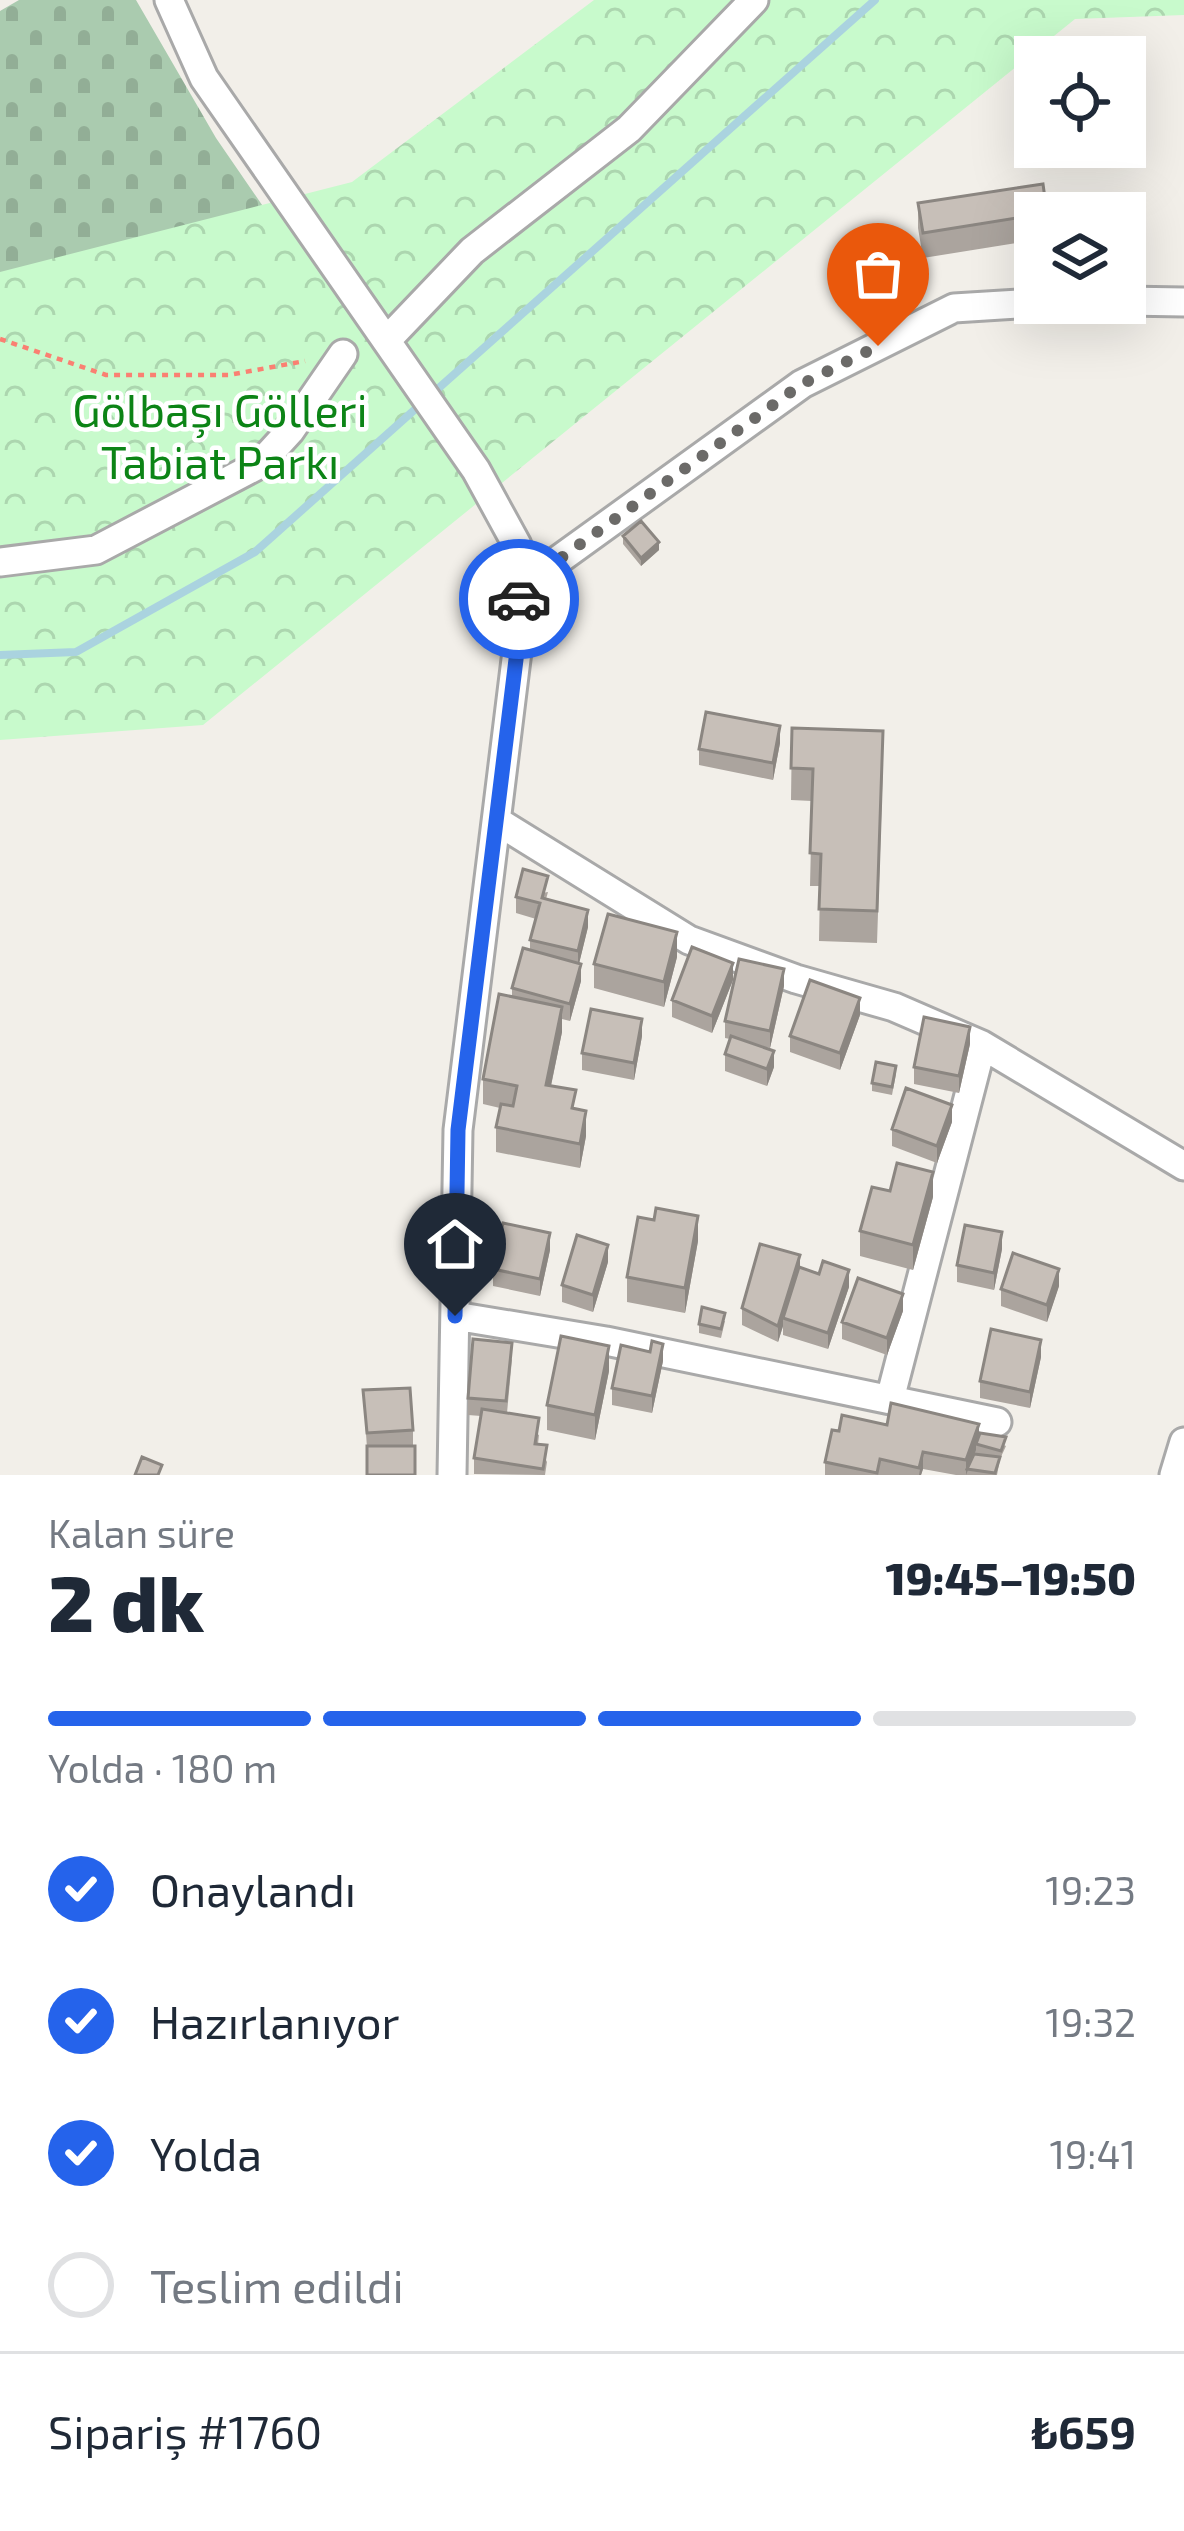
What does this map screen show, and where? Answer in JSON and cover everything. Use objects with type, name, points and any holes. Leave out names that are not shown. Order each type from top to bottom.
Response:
[{"type":"street","points":[[169,0],[204,78],[476,470],[517,544],[520,627],[458,1130],[452,1475]]},
{"type":"street","points":[[387,340],[472,251],[629,129],[754,0]]},
{"type":"street","points":[[1146,301],[1184,302]]},
{"type":"street","points":[[518,589],[802,384],[954,308],[1014,304]]},
{"type":"street","points":[[0,562],[96,550],[260,464],[290,431],[344,354]]},
{"type":"street","points":[[496,821],[689,940],[796,980],[894,1006],[982,1045],[1184,1166]]},
{"type":"street","points":[[890,1399],[982,1045]]},
{"type":"street","points":[[455,1316],[606,1341],[997,1422]]},
{"type":"street","points":[[1174,1475],[1184,1442]]},
{"type":"path","points":[[0,339],[106,375],[229,375],[344,354]]},
{"type":"green space","points":[[19,0],[136,0],[216,138],[350,333],[0,338],[0,11]]},
{"type":"green space","name":"Gölbaşı Gölleri Tabiat Parkı","points":[[594,0],[1184,0],[1184,15],[1075,19],[1054,36],[1014,36],[1014,68],[203,725],[0,740],[0,272],[352,182]]},
{"type":"building","points":[[1043,184],[1044,192],[1014,192],[1014,218],[923,233],[918,203]]},
{"type":"building","points":[[641,521],[659,542],[641,558],[623,536]]},
{"type":"building","points":[[706,712],[780,726],[773,763],[699,749]]},
{"type":"building","points":[[792,728],[883,731],[877,911],[819,909],[821,854],[810,853],[813,769],[791,768]]},
{"type":"building","points":[[523,869],[548,876],[542,898],[588,910],[578,951],[530,940],[540,903],[516,897]]},
{"type":"building","points":[[608,914],[677,932],[664,982],[594,964]]},
{"type":"building","points":[[692,947],[733,963],[712,1016],[672,1000]]},
{"type":"building","points":[[523,948],[581,964],[570,1004],[512,988]]},
{"type":"building","points":[[739,959],[784,969],[770,1031],[725,1021]]},
{"type":"building","points":[[810,980],[860,998],[840,1053],[790,1036]]},
{"type":"building","points":[[499,994],[562,1007],[546,1085],[576,1090],[572,1108],[586,1111],[580,1144],[496,1127],[501,1104],[513,1106],[517,1086],[483,1079]]},
{"type":"building","points":[[591,1009],[642,1019],[634,1063],[582,1053]]},
{"type":"building","points":[[924,1017],[970,1027],[959,1076],[914,1067]]},
{"type":"building","points":[[731,1036],[774,1051],[767,1069],[725,1054]]},
{"type":"building","points":[[876,1062],[896,1066],[892,1087],[872,1083]]},
{"type":"building","points":[[906,1088],[952,1105],[937,1146],[892,1129]]},
{"type":"building","points":[[897,1163],[933,1172],[913,1245],[860,1231],[872,1187],[890,1191]]},
{"type":"building","points":[[656,1208],[698,1216],[685,1288],[627,1277],[638,1217],[654,1220]]},
{"type":"building","points":[[503,1223],[550,1233],[540,1279],[493,1269]]},
{"type":"building","points":[[965,1225],[1002,1232],[994,1273],[957,1265]]},
{"type":"building","points":[[577,1235],[608,1245],[593,1295],[562,1285]]},
{"type":"building","points":[[760,1244],[800,1255],[778,1326],[742,1308]]},
{"type":"building","points":[[1013,1253],[1059,1269],[1047,1305],[1001,1289]]},
{"type":"building","points":[[823,1261],[849,1270],[828,1333],[783,1318],[799,1267],[819,1274]]},
{"type":"building","points":[[858,1278],[903,1294],[887,1338],[842,1322]]},
{"type":"building","points":[[702,1307],[725,1313],[721,1329],[699,1324]]},
{"type":"building","points":[[991,1329],[1041,1340],[1030,1392],[980,1381]]},
{"type":"building","points":[[561,1336],[609,1346],[595,1415],[547,1405]]},
{"type":"building","points":[[473,1339],[512,1343],[506,1401],[468,1398]]},
{"type":"building","points":[[652,1341],[663,1344],[652,1396],[612,1388],[621,1345],[650,1352]]},
{"type":"building","points":[[410,1388],[413,1430],[367,1433],[363,1390]]},
{"type":"building","points":[[891,1403],[979,1424],[966,1460],[923,1452],[919,1468],[880,1459],[877,1473],[825,1462],[832,1430],[839,1431],[842,1415],[887,1425]]},
{"type":"building","points":[[482,1409],[539,1418],[535,1444],[547,1445],[543,1469],[474,1458]]},
{"type":"building","points":[[980,1433],[1006,1437],[1001,1451],[976,1444]]},
{"type":"building","points":[[367,1446],[415,1446],[415,1475],[367,1475]]},
{"type":"building","points":[[974,1454],[1000,1457],[995,1473],[967,1469]]},
{"type":"building","points":[[142,1457],[162,1465],[158,1475],[135,1475]]},
{"type":"waterway","points":[[432,394],[875,0]]},
{"type":"waterway","points":[[0,655],[76,652],[255,552],[421,404]]},
{"type":"way so far","points":[[519,599],[518,589],[802,384],[878,346]]},
{"type":"route","points":[[455,1316],[458,1130],[520,627],[519,599]]}]
